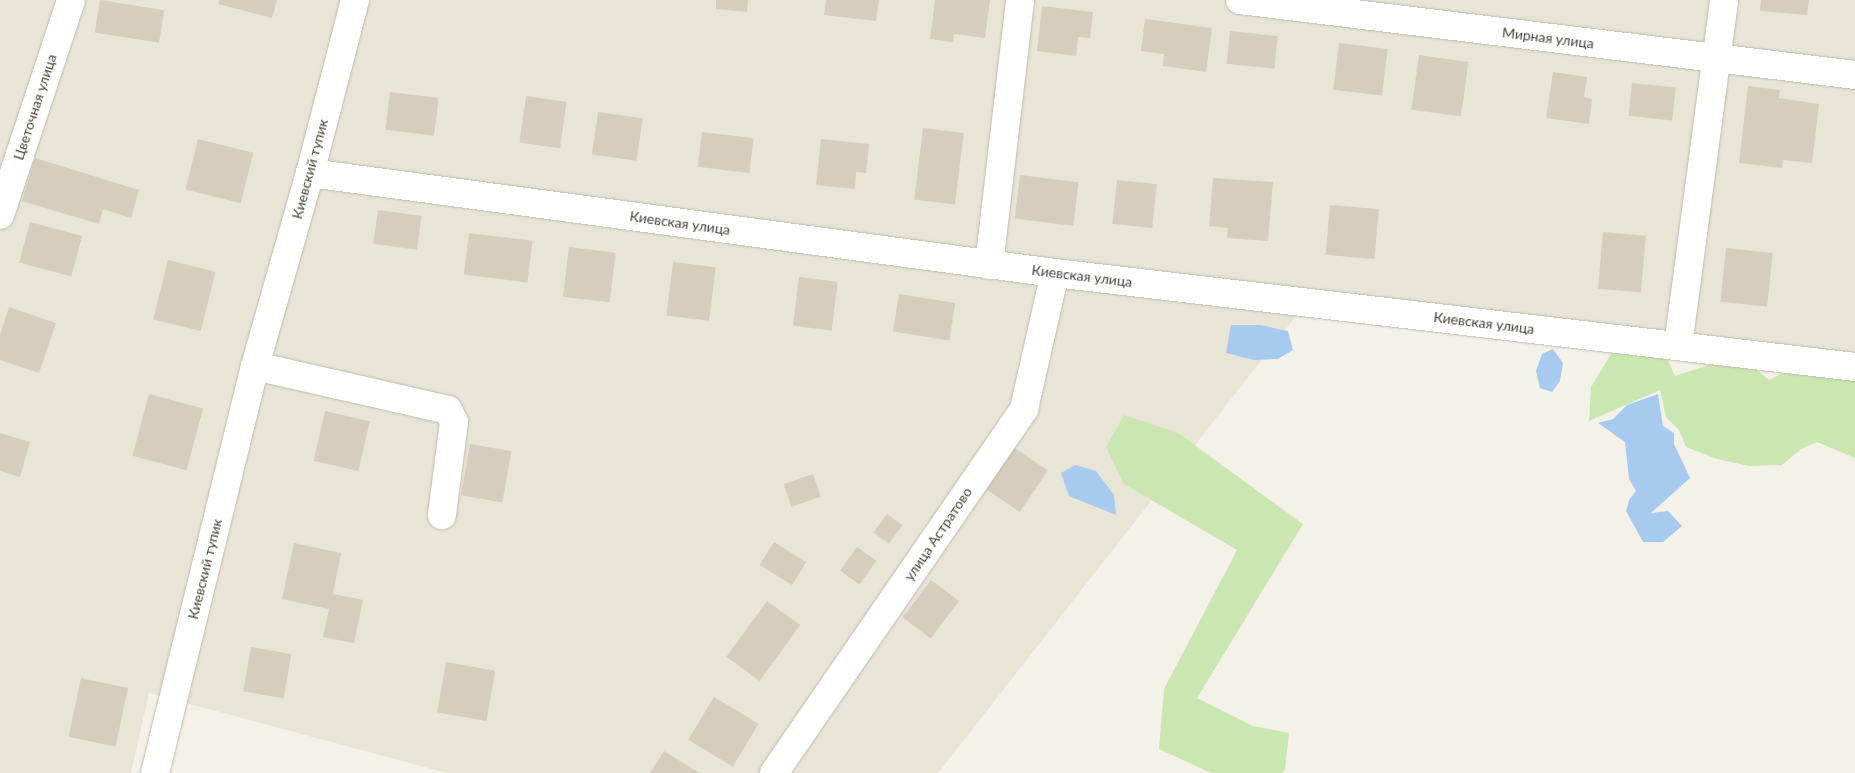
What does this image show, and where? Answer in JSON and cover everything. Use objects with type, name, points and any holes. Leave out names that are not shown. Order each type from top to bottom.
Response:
[{"type":"street","name":"Цветочная улица","points":[[0,214],[71,0]]},
{"type":"street","name":"Киевский тупик","points":[[155,773],[255,366],[310,173],[354,0]]},
{"type":"street","points":[[990,265],[1020,0]]},
{"type":"street","name":"Мирная улица","points":[[1240,0],[1855,75]]},
{"type":"street","points":[[1678,346],[1724,0]]},
{"type":"street","name":"Киевская улица","points":[[310,173],[990,265],[1855,367]]},
{"type":"street","name":"улица Астратово","points":[[774,773],[1024,409],[1055,273]]},
{"type":"street","points":[[255,366],[448,410],[454,422],[442,515]]},
{"type":"shaded area","points":[[0,0],[1855,0],[1855,379],[1296,316],[938,773],[447,773],[149,693],[131,773],[0,773]]},
{"type":"green space","points":[[1613,351],[1665,354],[1675,376],[1710,365],[1752,366],[1769,380],[1791,369],[1855,373],[1855,458],[1817,442],[1801,449],[1782,465],[1749,466],[1717,459],[1686,447],[1679,430],[1666,417],[1660,390],[1589,421],[1591,387]]},
{"type":"green space","points":[[1124,415],[1178,433],[1303,524],[1197,698],[1253,726],[1289,733],[1285,770],[1282,773],[1211,773],[1159,749],[1164,689],[1237,550],[1124,484],[1106,447]]},
{"type":"water","points":[[1231,325],[1260,325],[1288,331],[1293,350],[1278,359],[1254,360],[1226,353]]},
{"type":"water","points":[[1553,349],[1563,363],[1560,381],[1552,392],[1540,388],[1536,371],[1542,354]]},
{"type":"water","points":[[1658,394],[1663,426],[1674,433],[1674,444],[1690,478],[1651,513],[1668,511],[1682,526],[1663,542],[1643,542],[1626,511],[1629,500],[1636,491],[1629,479],[1625,442],[1598,423],[1613,419],[1627,405]]},
{"type":"water","points":[[1075,465],[1096,471],[1114,495],[1116,515],[1069,496],[1061,473]]},
{"type":"building","points":[[100,0],[164,10],[159,43],[95,33]]},
{"type":"building","points":[[219,0],[277,0],[272,18],[218,4]]},
{"type":"building","points":[[716,0],[748,0],[747,12],[716,9]]},
{"type":"building","points":[[826,0],[879,0],[876,21],[824,15]]},
{"type":"building","points":[[935,0],[990,0],[985,38],[954,34],[953,42],[930,39]]},
{"type":"building","points":[[1761,0],[1809,0],[1807,15],[1760,11]]},
{"type":"building","points":[[1042,6],[1093,12],[1090,38],[1078,37],[1076,56],[1037,51]]},
{"type":"building","points":[[1145,19],[1212,28],[1206,72],[1163,66],[1164,54],[1141,51]]},
{"type":"building","points":[[1230,31],[1278,36],[1274,69],[1227,64]]},
{"type":"building","points":[[1339,43],[1388,49],[1382,96],[1333,90]]},
{"type":"building","points":[[1419,55],[1469,62],[1461,116],[1411,109]]},
{"type":"building","points":[[1553,72],[1587,77],[1584,97],[1592,99],[1589,124],[1546,118]]},
{"type":"building","points":[[1632,83],[1676,88],[1672,120],[1629,116]]},
{"type":"building","points":[[1748,86],[1780,90],[1779,98],[1819,104],[1812,163],[1783,160],[1782,168],[1739,163]]},
{"type":"building","points":[[390,92],[439,98],[434,136],[385,130]]},
{"type":"building","points":[[526,96],[567,102],[560,148],[519,143]]},
{"type":"building","points":[[598,112],[643,118],[637,161],[592,155]]},
{"type":"building","points":[[923,128],[964,133],[955,204],[914,199]]},
{"type":"building","points":[[702,132],[754,138],[749,173],[698,167]]},
{"type":"building","points":[[198,139],[253,153],[241,203],[185,189]]},
{"type":"building","points":[[821,139],[869,144],[866,173],[856,172],[855,189],[816,185]]},
{"type":"building","points":[[35,158],[139,190],[131,218],[103,209],[99,224],[22,201]]},
{"type":"building","points":[[1020,175],[1079,182],[1073,226],[1015,219]]},
{"type":"building","points":[[1213,178],[1273,182],[1268,241],[1227,238],[1228,228],[1209,226]]},
{"type":"building","points":[[1117,180],[1157,184],[1152,228],[1112,224]]},
{"type":"building","points":[[1330,205],[1379,209],[1374,259],[1326,255]]},
{"type":"building","points":[[378,210],[422,216],[417,250],[373,244]]},
{"type":"building","points":[[30,222],[82,236],[71,277],[19,263]]},
{"type":"building","points":[[1603,232],[1646,236],[1641,293],[1598,289]]},
{"type":"building","points":[[469,233],[533,241],[527,282],[464,275]]},
{"type":"building","points":[[569,247],[616,253],[610,302],[563,297]]},
{"type":"building","points":[[1726,248],[1773,253],[1767,307],[1720,302]]},
{"type":"building","points":[[168,260],[216,272],[201,331],[153,319]]},
{"type":"building","points":[[673,262],[716,267],[709,321],[666,316]]},
{"type":"building","points":[[799,277],[838,282],[832,330],[793,326]]},
{"type":"building","points":[[899,294],[955,303],[949,340],[893,332]]},
{"type":"building","points":[[9,307],[56,323],[39,373],[0,360],[0,335]]},
{"type":"building","points":[[149,394],[203,408],[187,470],[132,456]]},
{"type":"building","points":[[325,411],[370,421],[358,471],[314,461]]},
{"type":"building","points":[[0,433],[30,442],[20,477],[0,471]]},
{"type":"building","points":[[470,444],[511,451],[502,503],[461,495]]},
{"type":"building","points":[[1013,447],[1048,470],[1020,512],[985,488]]},
{"type":"building","points":[[813,474],[821,497],[792,507],[784,484]]},
{"type":"building","points":[[887,514],[902,525],[889,544],[873,533]]},
{"type":"building","points":[[774,542],[806,562],[792,585],[760,565]]},
{"type":"building","points":[[294,543],[341,553],[333,594],[363,600],[354,643],[323,637],[329,609],[282,599]]},
{"type":"building","points":[[857,547],[876,561],[859,585],[840,570]]},
{"type":"building","points":[[931,580],[959,601],[931,639],[903,618]]},
{"type":"building","points":[[767,601],[800,625],[760,681],[726,657]]},
{"type":"building","points":[[251,647],[291,654],[284,698],[243,691]]},
{"type":"building","points":[[446,662],[495,671],[486,721],[437,712]]},
{"type":"building","points":[[81,678],[128,688],[115,747],[69,737]]},
{"type":"building","points":[[714,697],[759,724],[733,767],[688,740]]},
{"type":"building","points":[[664,751],[699,773],[650,773]]}]
